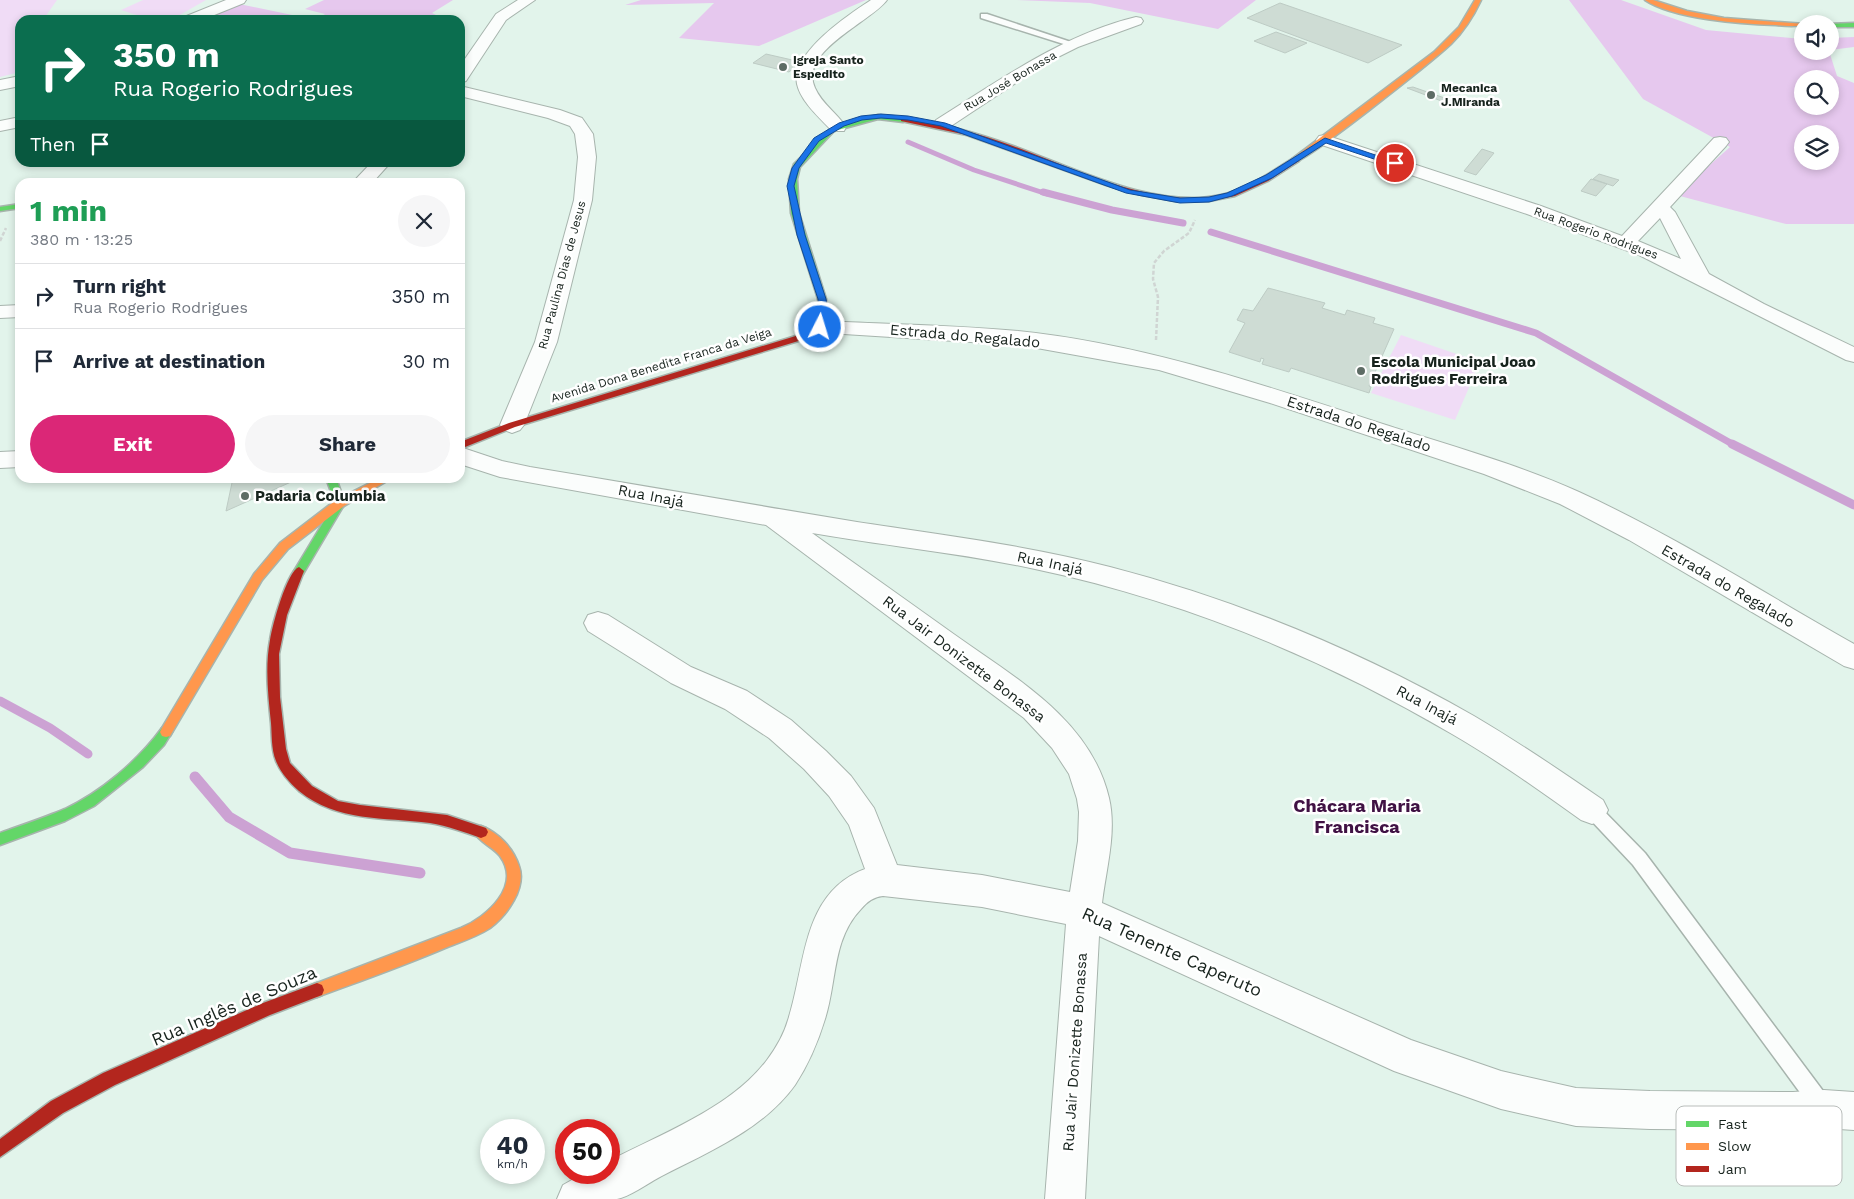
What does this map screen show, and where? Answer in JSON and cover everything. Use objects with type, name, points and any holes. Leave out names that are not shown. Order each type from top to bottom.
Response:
[{"type":"main road","points":[[820,327],[823,312],[822,299],[801,235],[791,186],[795,168],[808,150],[817,140],[838,127],[861,118],[881,116],[908,118],[942,124],[1128,192],[1167,199],[1201,200],[1229,194],[1269,176],[1325,140],[1444,46],[1471,16],[1478,0]]},
{"type":"main road","points":[[1648,0],[1693,15],[1750,22],[1794,24]]},
{"type":"main road","points":[[1839,25],[1854,25]]},
{"type":"main road","points":[[0,209],[15,207]]},
{"type":"main road","name":"Avenida Dona Benedita Franca da Veiga","points":[[465,444],[512,425],[802,336],[820,327]]},
{"type":"main road","points":[[333,483],[340,503]]},
{"type":"main road","points":[[0,839],[79,808],[107,789],[138,763],[164,736],[258,577],[284,546],[340,503],[378,483]]},
{"type":"main road","name":"Rua Inglês de Souza","points":[[0,1149],[57,1107],[109,1079],[268,1008],[426,949],[479,927],[504,904],[511,889],[515,873],[508,854],[494,839],[466,825],[432,818],[342,808],[316,795],[297,781],[282,761],[272,679],[275,643],[284,606],[299,570],[340,503]]},
{"type":"street","points":[[202,15],[239,0]]},
{"type":"street","points":[[465,71],[501,17],[528,0]]},
{"type":"street","points":[[838,127],[808,92],[804,82],[805,71],[820,48],[846,24],[880,0]]},
{"type":"street","name":"Rua José Bonassa","points":[[942,124],[1041,60],[1073,44],[1136,21]]},
{"type":"street","points":[[0,85],[15,82]]},
{"type":"street","name":"Rua Paulina Dias de Jesus","points":[[465,92],[554,114],[576,122],[584,134],[587,157],[583,200],[546,342],[512,425]]},
{"type":"street","points":[[0,126],[15,123]]},
{"type":"street","name":"Rua Rogerio Rodrigues","points":[[1325,140],[1626,242],[1675,264],[1757,308],[1854,355]]},
{"type":"street","points":[[1626,242],[1720,142]]},
{"type":"street","points":[[1666,212],[1701,278]]},
{"type":"street","points":[[0,312],[15,311]]},
{"type":"street","name":"Estrada do Regalado","points":[[820,327],[1020,338],[1111,353],[1156,362],[1325,413],[1494,468],[1569,498],[1638,533],[1854,658]]},
{"type":"street","name":"Rua Inajá","points":[[465,457],[499,468],[773,518],[1033,559],[1107,576],[1179,596],[1285,636],[1396,688],[1477,732],[1544,774],[1592,810]]},
{"type":"street","points":[[0,460],[15,459]]},
{"type":"street","name":"Rua Jair Donizette Bonassa","points":[[773,518],[1035,709],[1064,737],[1084,769],[1094,800],[1094,834],[1084,912],[1065,1199]]},
{"type":"street","points":[[598,623],[681,675],[736,700],[780,729],[815,760],[840,786],[863,818],[886,880]]},
{"type":"street","name":"Rua Tenente Caperuto","points":[[577,1199],[724,1122],[753,1103],[776,1079],[796,1046],[812,1001],[820,952],[831,922],[844,902],[856,891],[870,882],[886,880],[947,886],[1032,899],[1084,912],[1407,1058],[1501,1090],[1576,1107],[1676,1110]]},
{"type":"lane","points":[[984,16],[1073,44]]},
{"type":"lane","points":[[1592,810],[1638,859],[1836,1106]]},
{"type":"path","points":[[1156,362],[1158,297],[1153,279],[1154,263],[1164,251],[1189,233],[1201,200]]},
{"type":"shaded area","points":[[0,0],[57,0],[46,15],[15,15],[15,73],[0,77]]},
{"type":"shaded area","points":[[143,0],[206,0],[180,15],[136,15],[121,10]]},
{"type":"shaded area","points":[[324,0],[453,0],[432,13],[436,15],[324,15],[325,14],[305,9]]},
{"type":"shaded area","points":[[641,0],[866,0],[759,46],[679,38],[714,3],[625,5]]},
{"type":"shaded area","points":[[1017,0],[1256,0],[1218,29],[1090,3]]},
{"type":"shaded area","points":[[1569,0],[1621,0],[1706,30],[1794,38],[1794,60],[1832,60],[1835,70],[1794,70],[1794,115],[1839,115],[1839,77],[1854,83],[1854,224],[1786,224],[1676,195],[1730,147],[1643,99]]},
{"type":"shaded area","points":[[239,4],[292,15],[216,15],[214,14]]},
{"type":"shaded area","points":[[1854,37],[1854,47],[1839,49],[1839,38]]},
{"type":"shaded area","points":[[1401,335],[1480,362],[1455,420],[1371,393]]},
{"type":"building","points":[[1280,3],[1402,45],[1368,63],[1247,18]]},
{"type":"building","points":[[1276,32],[1307,43],[1285,53],[1254,41]]},
{"type":"building","name":"Igreja Santo Espedito","points":[[766,54],[801,62],[789,72],[753,63]]},
{"type":"building","name":"Mecanica J.Miranda","points":[[1413,87],[1456,102],[1452,105],[1407,88]]},
{"type":"building","points":[[1482,149],[1494,153],[1476,175],[1464,171]]},
{"type":"building","points":[[1599,174],[1619,180],[1613,186],[1593,179]]},
{"type":"building","points":[[1591,179],[1607,184],[1596,196],[1581,191]]},
{"type":"building","points":[[1268,288],[1325,303],[1322,308],[1345,315],[1347,310],[1375,318],[1373,323],[1394,329],[1369,386],[1371,387],[1369,393],[1291,368],[1289,372],[1262,364],[1264,359],[1261,358],[1260,362],[1229,352],[1245,323],[1237,320],[1243,309],[1253,311]]},
{"type":"building","name":"Padaria Columbia","points":[[232,483],[289,483],[226,511]]},
{"type":"waterway","points":[[908,142],[974,170],[1047,194]]},
{"type":"waterway","points":[[1043,192],[1112,210],[1183,223]]},
{"type":"waterway","points":[[1211,232],[1536,333],[1734,445]]},
{"type":"waterway","points":[[1734,445],[1854,505]]},
{"type":"waterway","points":[[0,701],[50,728],[88,754]]},
{"type":"waterway","points":[[195,777],[229,817],[290,853],[420,873]]},
{"type":"traffic: fast","points":[[1839,25],[1854,25]]},
{"type":"traffic: fast","points":[[822,318],[822,299],[795,213],[793,179],[797,166],[832,130],[878,117],[903,120]]},
{"type":"traffic: fast","points":[[0,209],[15,207]]},
{"type":"traffic: fast","points":[[299,571],[340,503],[333,483]]},
{"type":"traffic: fast","points":[[0,839],[60,817],[89,802],[139,763],[166,732]]},
{"type":"traffic: slow","points":[[1295,161],[1437,54],[1462,28],[1478,0]]},
{"type":"traffic: slow","points":[[1648,0],[1686,13],[1705,17],[1743,22],[1794,24]]},
{"type":"traffic: slow","points":[[166,732],[258,577],[284,546],[340,503],[378,483]]},
{"type":"traffic: slow","points":[[317,990],[464,934],[480,926],[493,916],[510,893],[513,884],[513,867],[511,861],[497,843],[481,832]]},
{"type":"traffic: jam","points":[[903,120],[925,123],[969,134],[1013,148],[1109,184],[1175,199],[1209,199],[1232,194],[1265,179],[1295,161]]},
{"type":"traffic: jam","points":[[465,444],[512,425],[802,337],[820,327],[822,318]]},
{"type":"traffic: jam","points":[[299,571],[288,597],[277,633],[273,665],[279,745],[282,760],[291,775],[308,790],[335,806],[360,811],[447,821],[481,832]]},
{"type":"traffic: jam","points":[[0,1149],[57,1107],[109,1079],[268,1008],[317,990]]},
{"type":"place","name":"Igreja Santo Espedito","points":[[783,67]]},
{"type":"place","name":"Mecanica J.Miranda","points":[[1431,95]]},
{"type":"place","name":"Escola Municipal Joao Rodrigues Ferreira","points":[[1361,371]]},
{"type":"place","name":"Padaria Columbia","points":[[245,496]]},
{"type":"district","name":"Chácara Maria Francisca","points":[[1357,816]]},
{"type":"route","points":[[820,327],[823,312],[822,299],[801,235],[791,186],[795,168],[817,140],[841,125],[861,118],[881,116],[908,118],[942,124],[1128,192],[1180,201],[1209,199],[1229,194],[1269,176],[1325,140],[1395,163]]}]
